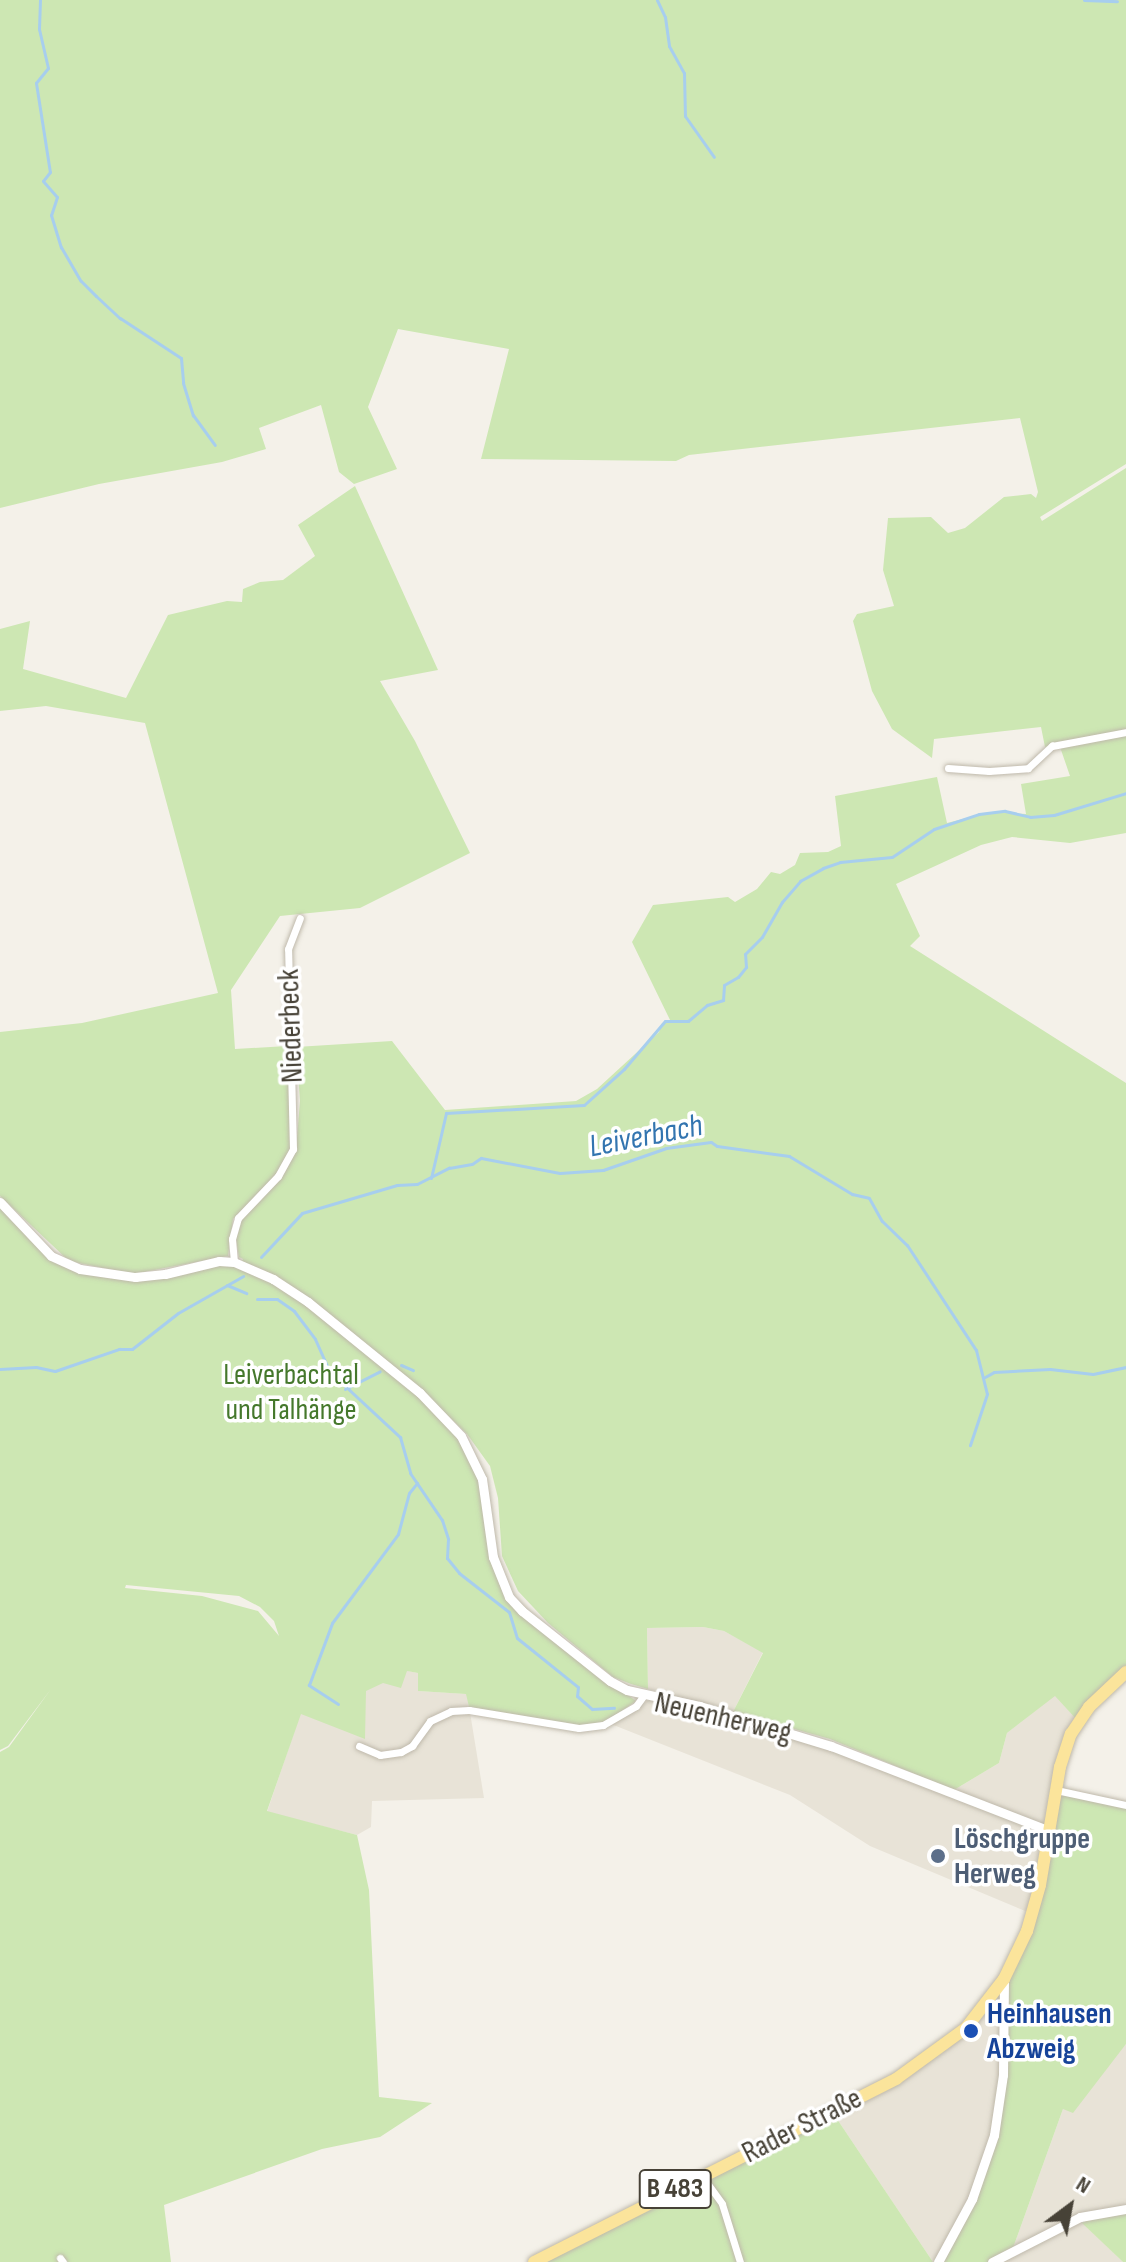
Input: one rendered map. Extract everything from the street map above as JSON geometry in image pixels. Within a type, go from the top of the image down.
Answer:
[{"type":"main road","name":"B 483","points":[[1004,1979],[1027,1931],[1065,1748],[1078,1721],[1098,1697],[1126,1672]]},
{"type":"main road","name":"Rader Straße","points":[[534,2262],[896,2079],[928,2059],[976,2017],[1004,1979]]},
{"type":"street","points":[[948,768],[989,771],[1028,768],[1052,746],[1126,732]]},
{"type":"street","name":"Niederbeck","points":[[234,1262],[232,1239],[238,1218],[288,1162],[295,1137],[288,949],[300,918]]},
{"type":"street","points":[[0,1202],[35,1243],[51,1256],[80,1269],[135,1277],[219,1261],[234,1262],[256,1270],[308,1302],[444,1416],[470,1450],[482,1479],[493,1557],[509,1597],[532,1620],[610,1681],[644,1695]]},
{"type":"street","name":"Neuenherweg","points":[[359,1746],[380,1755],[401,1752],[412,1746],[430,1721],[451,1711],[469,1710],[579,1728],[603,1725],[636,1706],[644,1695],[700,1706],[831,1746],[1050,1831]]},
{"type":"street","points":[[1056,1790],[1126,1805]]},
{"type":"street","points":[[938,2262],[972,2199],[1000,2108],[1006,2012],[1004,1979]]},
{"type":"street","points":[[702,2176],[722,2204],[740,2262]]},
{"type":"street","points":[[992,2262],[1080,2217],[1126,2209]]},
{"type":"shaded area","points":[[703,1627],[724,1631],[763,1652],[733,1712],[648,1689],[647,1628]]},
{"type":"shaded area","points":[[368,1663],[418,1673],[418,1691],[467,1694],[484,1798],[372,1801],[371,1827],[357,1835],[267,1812],[301,1712]]},
{"type":"shaded area","points":[[1055,1695],[1077,1720],[1048,1827],[954,1790],[999,1763],[1007,1733]]},
{"type":"shaded area","points":[[649,1700],[681,1705],[830,1748],[972,1806],[1047,1832],[1030,1913],[870,1846],[790,1795],[611,1724]]},
{"type":"shaded area","points":[[1003,1985],[999,2107],[971,2198],[933,2262],[833,2113],[915,2070]]},
{"type":"shaded area","points":[[1126,2044],[1126,2207],[1081,2216],[1083,2223],[1123,2262],[1000,2262],[1013,2248],[1063,2109]]},
{"type":"green space","points":[[0,0],[1126,0],[1126,464],[1040,517],[1042,521],[1126,468],[1126,730],[1045,747],[1041,727],[934,739],[932,758],[892,729],[872,691],[853,621],[857,614],[894,606],[883,570],[888,518],[931,517],[948,533],[965,528],[1004,497],[1031,494],[1036,498],[1038,492],[1020,418],[689,455],[676,461],[481,459],[509,349],[398,329],[368,407],[397,469],[354,484],[339,472],[321,405],[259,428],[266,449],[222,462],[99,484],[0,508]]},
{"type":"green space","points":[[355,486],[438,670],[380,681],[415,741],[470,853],[360,908],[280,916],[231,990],[235,1049],[287,1046],[291,1148],[276,1175],[233,1219],[228,1256],[133,1274],[69,1261],[0,1196],[0,1032],[82,1023],[218,993],[145,723],[46,706],[0,711],[0,629],[30,621],[23,669],[126,698],[168,615],[227,601],[242,602],[243,589],[260,582],[283,580],[315,556],[298,525]]},
{"type":"green space","name":"Leiverbachtal und Talhänge","points":[[1126,734],[1126,833],[1070,843],[1012,837],[981,845],[896,884],[920,936],[910,946],[1126,1083],[1126,1669],[1077,1720],[1055,1696],[1007,1733],[999,1763],[954,1790],[830,1739],[733,1712],[763,1653],[724,1631],[703,1627],[647,1628],[648,1689],[631,1684],[613,1677],[548,1623],[518,1591],[502,1556],[498,1498],[490,1466],[467,1434],[436,1404],[477,1471],[490,1558],[505,1599],[520,1615],[636,1701],[601,1725],[578,1727],[469,1707],[466,1694],[418,1691],[418,1673],[407,1671],[401,1688],[383,1683],[366,1691],[365,1739],[301,1714],[267,1811],[357,1835],[369,1890],[379,2097],[432,2103],[380,2137],[322,2149],[164,2205],[171,2262],[0,2262],[0,1752],[9,1747],[51,1689],[8,1746],[0,1750],[0,1207],[49,1259],[83,1273],[134,1280],[222,1265],[240,1267],[243,1259],[239,1257],[236,1239],[238,1220],[282,1178],[296,1150],[300,1101],[296,1047],[392,1041],[445,1110],[576,1101],[597,1089],[659,1032],[662,1023],[671,1022],[632,942],[653,905],[728,897],[735,902],[757,889],[771,872],[780,874],[795,865],[800,853],[828,852],[841,846],[835,796],[937,777],[947,823],[991,812],[1026,814],[1021,784],[1070,776],[1060,747]],"holes":[[[126,1585],[239,1596],[260,1607],[274,1621],[279,1636],[258,1611],[202,1596],[125,1588]]]},
{"type":"green space","points":[[1058,1792],[1126,1806],[1126,2044],[1073,2113],[1063,2109],[1013,2248],[988,2262],[939,2262],[974,2200],[1005,2075],[1007,1978],[1021,1950]]},
{"type":"green space","points":[[833,2113],[933,2262],[537,2262]]},
{"type":"green space","points":[[1126,2212],[1126,2262],[1123,2262],[1082,2223],[1090,2218]]},
{"type":"waterway","points":[[40,0],[39,29],[48,68],[36,83],[50,172],[43,181],[57,197],[51,215],[61,247],[81,281],[96,296],[120,318],[181,358],[183,383],[193,415],[215,445]]},
{"type":"waterway","points":[[657,0],[665,17],[669,46],[684,73],[685,116],[714,157]]},
{"type":"waterway","points":[[1084,0],[1117,1]]},
{"type":"waterway","points":[[431,1178],[446,1113],[584,1105],[624,1069],[665,1021],[688,1021],[707,1005],[723,1000],[724,985],[738,977],[746,967],[745,954],[762,937],[782,902],[800,881],[823,868],[840,862],[892,857],[934,829],[979,814],[1005,811],[1030,817],[1054,815],[1126,793]]},
{"type":"waterway","name":"Leiverbach","points":[[261,1257],[302,1213],[397,1185],[417,1184],[449,1168],[472,1164],[481,1158],[560,1173],[603,1170],[666,1148],[711,1142],[717,1146],[789,1156],[852,1194],[869,1198],[882,1221],[907,1245],[976,1350],[987,1394],[970,1445]]},
{"type":"waterway","name":"Leiverbach","points":[[0,1369],[36,1367],[55,1371],[119,1349],[132,1349],[178,1313],[243,1276]]},
{"type":"waterway","points":[[227,1285],[246,1293]]},
{"type":"waterway","points":[[257,1299],[277,1299],[294,1311],[315,1339],[330,1372],[400,1437],[410,1473],[442,1520],[448,1539],[447,1558],[459,1573],[509,1612],[517,1638],[578,1687],[577,1696],[592,1709],[614,1708]]},
{"type":"waterway","points":[[401,1365],[413,1370]]},
{"type":"waterway","points":[[985,1377],[994,1372],[1050,1369],[1093,1374],[1126,1367]]},
{"type":"waterway","points":[[345,1389],[380,1371]]},
{"type":"waterway","points":[[338,1704],[309,1685],[332,1623],[398,1534],[409,1493],[417,1483]]},
{"type":"place","name":"Löschgruppe Herweg","points":[[938,1856]]},
{"type":"place","name":"Heinhausen Abzweig","points":[[971,2031]]}]
